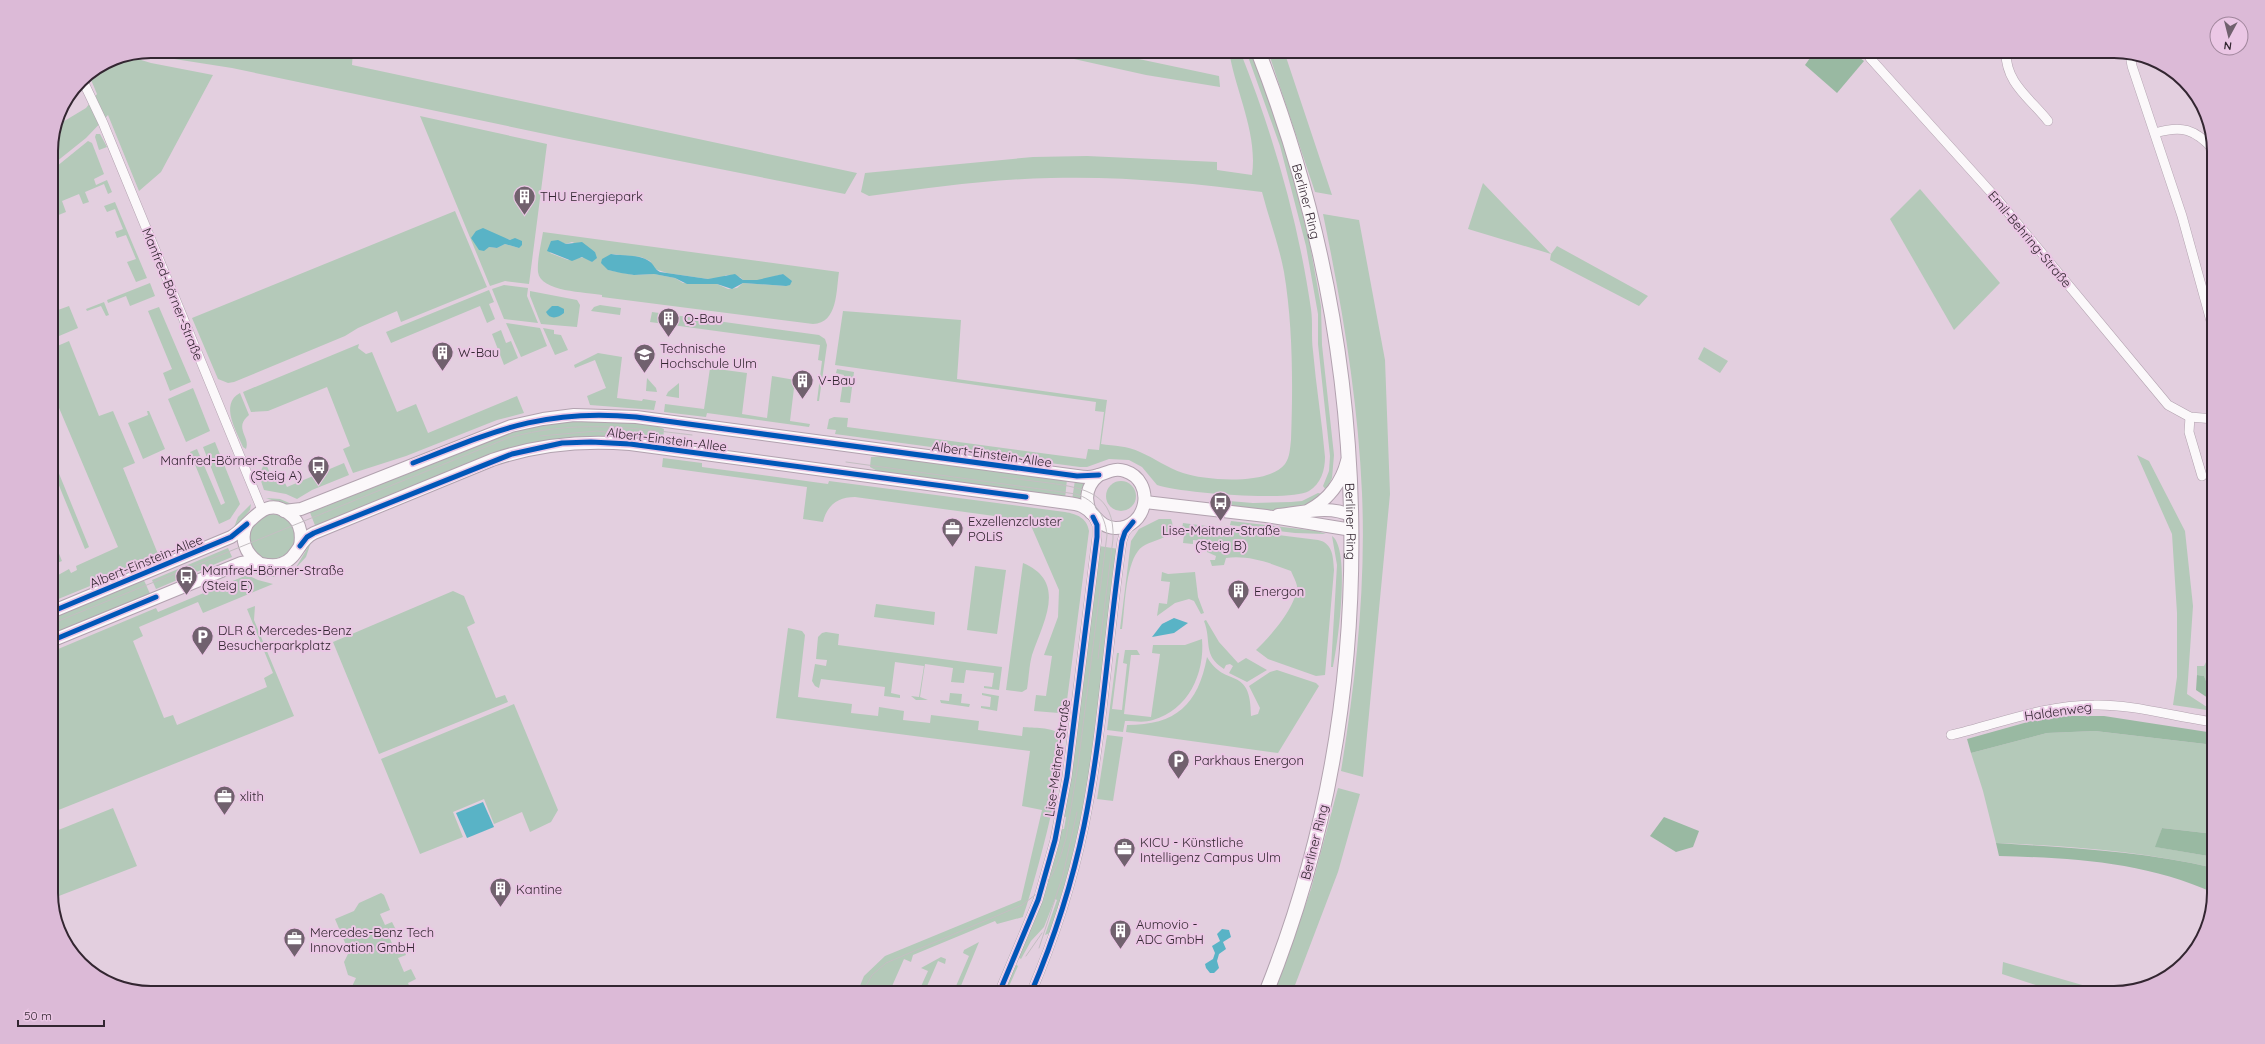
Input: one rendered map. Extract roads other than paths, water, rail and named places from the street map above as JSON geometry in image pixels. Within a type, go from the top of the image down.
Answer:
[{"type":"main road","name":"Berliner Ring","points":[[1260,58],[1291,144],[1322,263],[1339,364],[1349,456],[1352,523],[1349,638],[1341,710],[1325,797],[1302,892],[1268,986]]},
{"type":"street","name":"Emil-Behring-Straße","points":[[1870,58],[1997,198],[2168,405],[2190,418],[2207,419]]},
{"type":"street","points":[[2006,58],[2010,76],[2017,87],[2048,121]]},
{"type":"street","points":[[2131,60],[2182,216],[2207,307]]},
{"type":"street","name":"Manfred-Börner-Straße","points":[[85,85],[103,123],[262,510]]},
{"type":"street","points":[[2156,133],[2169,129],[2180,128],[2189,130],[2207,143]]},
{"type":"street","name":"Albert-Einstein-Allee","points":[[58,609],[231,538],[252,516],[262,510],[275,508],[284,511],[304,508],[501,429],[543,419],[583,415],[636,417],[1072,476],[1099,475],[1116,470],[1130,473],[1143,487],[1145,502]]},
{"type":"street","points":[[2190,418],[2189,432],[2202,476]]},
{"type":"street","name":"Albert-Einstein-Allee","points":[[58,638],[241,563],[258,562],[268,566],[281,564],[293,557],[300,546],[311,534],[492,460],[532,448],[581,442],[630,444],[1068,503],[1083,506],[1101,524],[1115,528],[1133,522]]},
{"type":"street","points":[[1307,512],[1322,502],[1336,486],[1344,471],[1349,456]]},
{"type":"street","points":[[1092,515],[1087,495],[1092,482],[1099,475]]},
{"type":"street","points":[[1034,986],[1063,908],[1082,834],[1092,774],[1122,541],[1125,532],[1140,515],[1145,502],[1266,516],[1352,523]]},
{"type":"street","points":[[1266,516],[1333,510],[1352,523]]},
{"type":"street","points":[[284,511],[292,516],[299,527],[300,546]]},
{"type":"street","name":"Lise-Meitner-Straße","points":[[1002,986],[1042,889],[1062,806],[1097,537],[1097,525],[1092,515]]},
{"type":"street","points":[[246,524],[244,544],[251,556],[258,562]]},
{"type":"street","name":"Haldenweg","points":[[1951,734],[2036,712],[2094,705],[2118,706],[2207,721]]},
{"type":"water","points":[[483,228],[510,240],[515,238],[522,241],[522,245],[519,248],[505,244],[497,248],[489,247],[484,251],[479,250],[471,238],[476,231]]},
{"type":"water","points":[[558,240],[566,244],[582,242],[595,252],[597,258],[592,262],[582,257],[572,261],[547,251],[551,241]]},
{"type":"water","points":[[611,254],[640,257],[651,262],[660,272],[708,279],[735,274],[743,280],[757,280],[783,274],[792,281],[790,285],[786,286],[743,283],[732,289],[717,284],[687,284],[675,278],[654,274],[634,275],[608,270],[601,263],[602,259]]},
{"type":"water","points":[[552,306],[558,306],[564,309],[564,313],[557,317],[548,315],[546,312]]},
{"type":"water","points":[[1174,618],[1188,623],[1174,633],[1152,637],[1162,624]]},
{"type":"water","points":[[483,802],[494,827],[467,838],[456,813]]},
{"type":"water","points":[[1222,929],[1229,930],[1231,937],[1223,942],[1226,949],[1219,954],[1217,961],[1219,968],[1214,973],[1210,973],[1205,964],[1213,959],[1215,953],[1212,946],[1220,941],[1217,934]]},
{"type":"tram line","points":[[58,621],[508,438],[532,432],[577,427],[622,428],[692,435]]},
{"type":"tram line","points":[[540,436],[597,431],[691,442]]},
{"type":"tram line","points":[[846,462],[1076,494],[1089,500],[1098,509],[1104,521],[1107,535],[1078,765],[1066,838],[1060,858],[1052,875],[1039,892],[1022,905],[886,963],[872,975],[866,986]]},
{"type":"tram line","points":[[1000,477],[1062,485],[1086,491],[1096,496],[1109,512],[1112,524],[1113,539],[1098,659]]},
{"type":"tram line","points":[[1039,948],[1063,875],[1077,812]]},
{"type":"tram line","points":[[1026,956],[1042,933]]},
{"type":"place","name":"THU Energiepark","points":[[524,216]]},
{"type":"place","name":"Q-Bau","points":[[668,338]]},
{"type":"place","name":"W-Bau","points":[[442,372]]},
{"type":"place","name":"Technische Hochschule Ulm","points":[[644,374]]},
{"type":"place","name":"V-Bau","points":[[803,400]]},
{"type":"place","name":"Manfred-Börner-Straße (Steig A)","points":[[318,486]]},
{"type":"place","name":"Lise-Meitner-Straße (Steig B)","points":[[1221,522]]},
{"type":"place","name":"Exzellenzcluster POLiS","points":[[952,548]]},
{"type":"place","name":"Manfred-Börner-Straße (Steig E)","points":[[187,596]]},
{"type":"place","name":"Energon","points":[[1239,610]]},
{"type":"place","name":"DLR & Mercedes-Benz Besucherparkplatz","points":[[203,656]]},
{"type":"place","name":"Parkhaus Energon","points":[[1179,780]]},
{"type":"place","name":"xlith","points":[[224,816]]},
{"type":"place","name":"KICU - Künstliche Intelligenz Campus Ulm","points":[[1125,868]]},
{"type":"place","name":"Kantine","points":[[500,908]]},
{"type":"place","name":"Aumovio - ADC GmbH","points":[[1120,950]]},
{"type":"place","name":"Mercedes-Benz Tech Innovation GmbH","points":[[295,958]]}]
